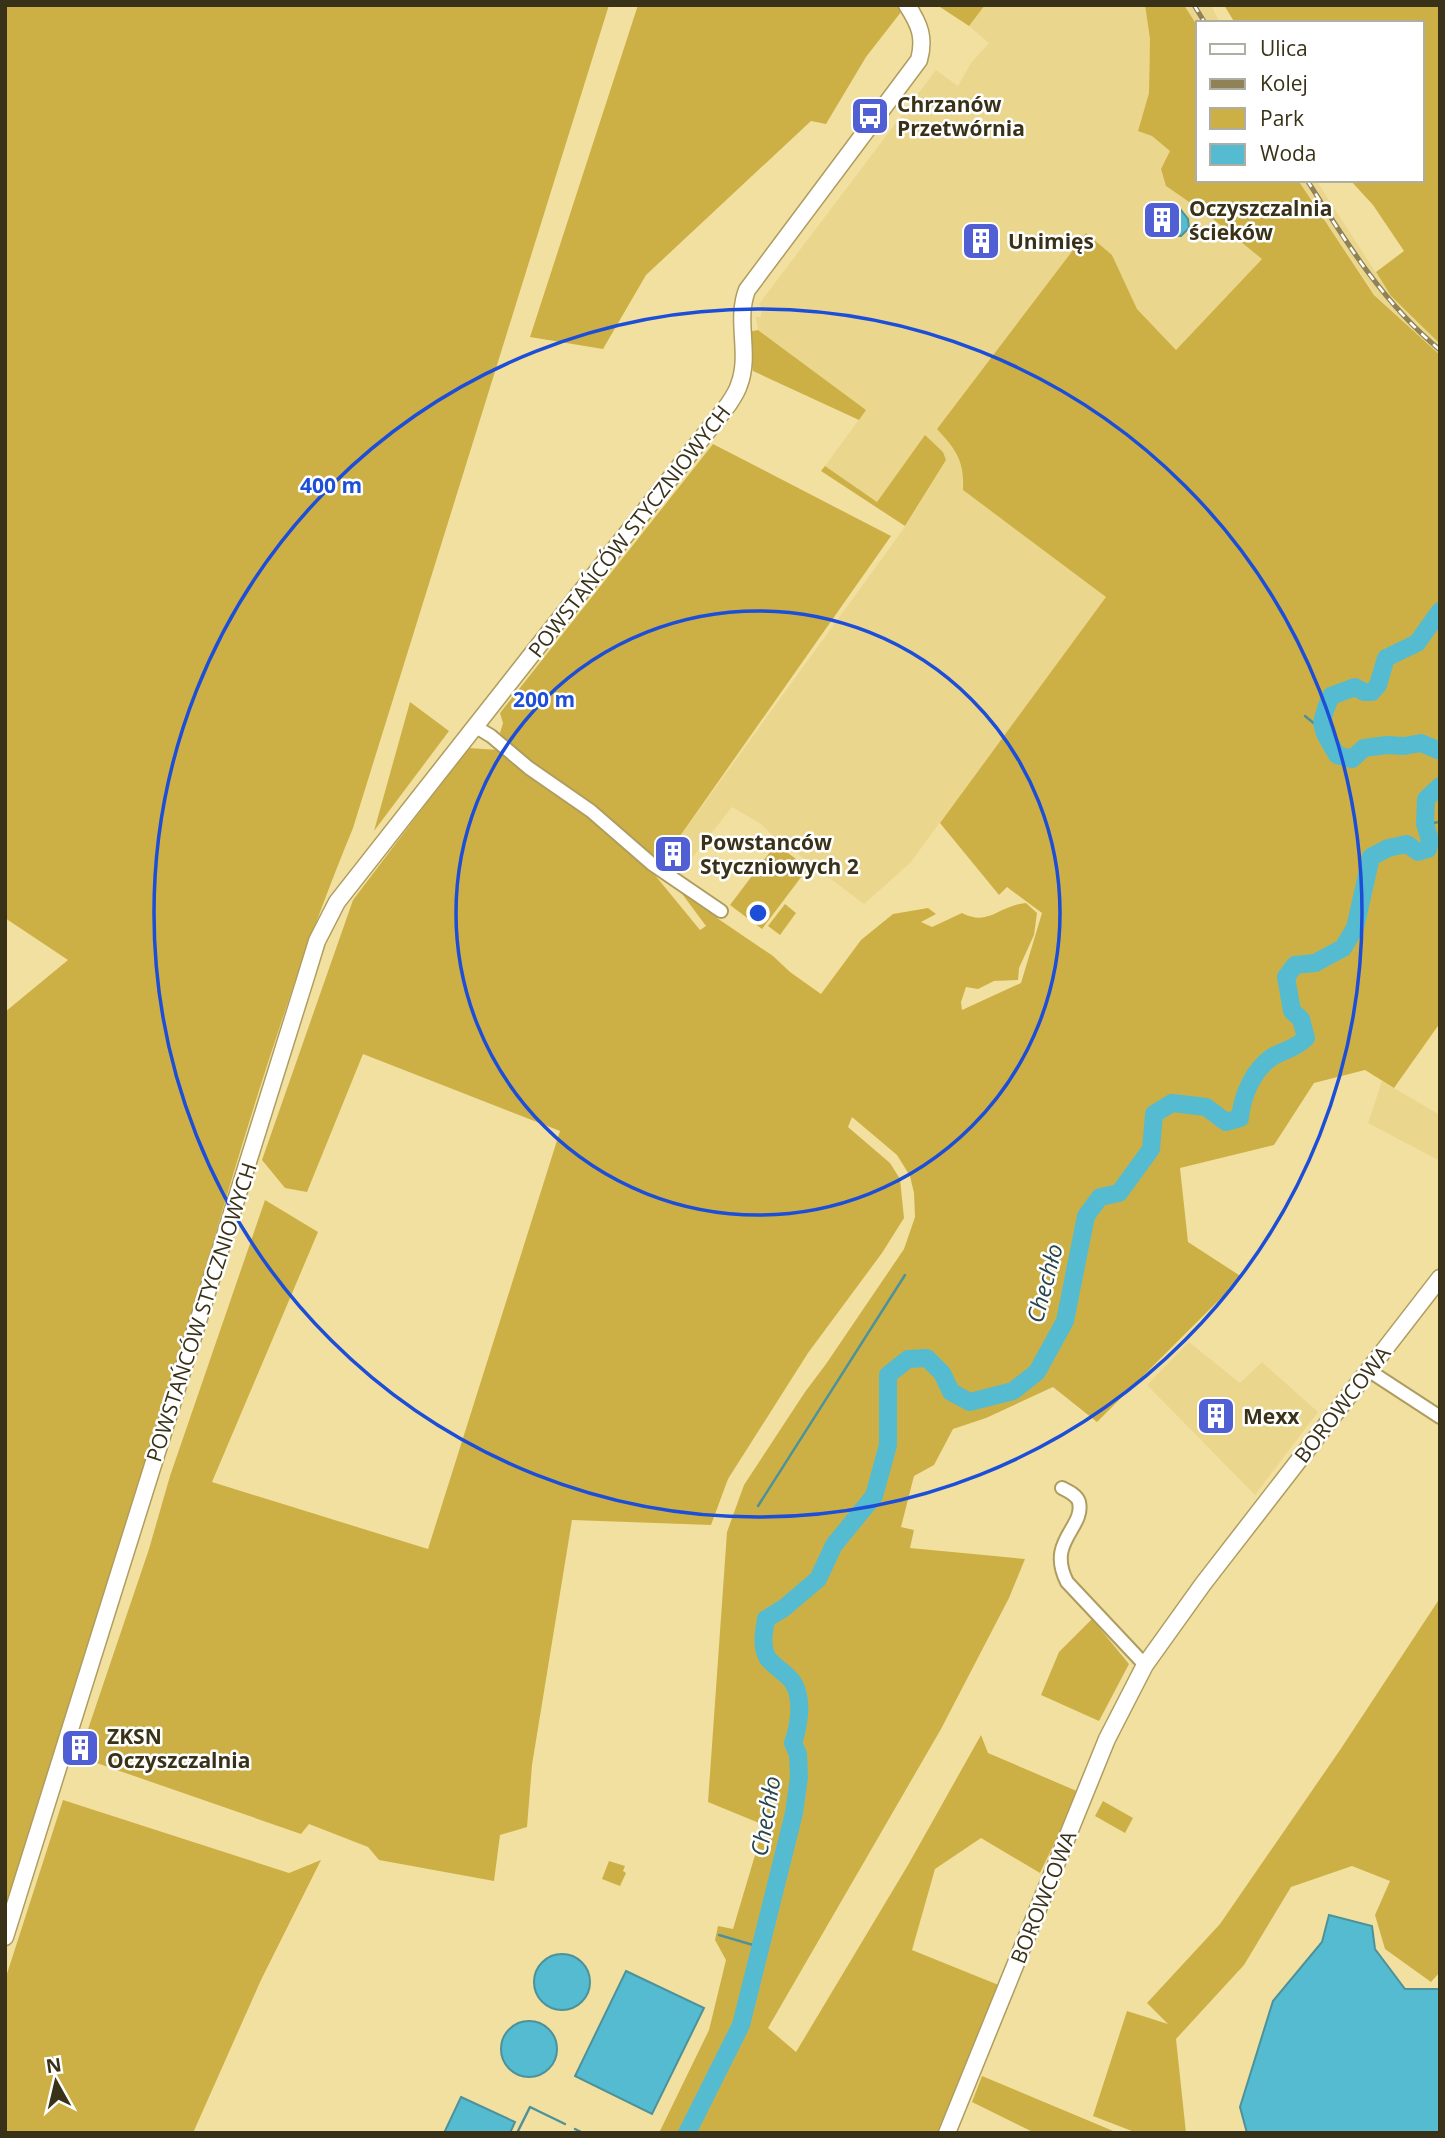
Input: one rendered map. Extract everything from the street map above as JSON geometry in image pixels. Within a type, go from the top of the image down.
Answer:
[{"type":"street","name":"POWSTAŃCÓW STYCZNIOWYCH","points":[[5,1937],[317,941],[337,902],[728,405],[739,385],[742,371],[741,304],[747,290],[919,60],[922,32],[907,5]]},
{"type":"street","points":[[476,727],[591,811],[652,864],[721,911]]},
{"type":"street","name":"BOROWCOWA","points":[[947,2133],[1097,1763],[1144,1665],[1203,1584],[1440,1278]]},
{"type":"street","points":[[1367,1370],[1440,1417]]},
{"type":"street","points":[[1062,1488],[1076,1497],[1079,1503],[1077,1517],[1061,1551],[1061,1570],[1067,1582],[1144,1665]]},
{"type":"shaded area","points":[[985,5],[1145,5],[1150,39],[1149,94],[1138,130],[1152,136],[1171,151],[1166,186],[1263,258],[1176,350],[1137,309],[1112,255],[937,429],[952,445],[961,462],[963,490],[1107,597],[910,863],[864,904],[761,824],[732,807],[692,858],[673,846],[907,524],[946,460],[925,435],[877,502],[825,466],[866,410],[758,330],[756,317],[761,317],[762,308],[759,304],[936,70],[958,86],[971,63],[989,43],[969,26]]},
{"type":"shaded area","points":[[1184,5],[1211,5],[1219,21],[1196,21],[1196,24]]},
{"type":"shaded area","points":[[1299,182],[1317,182],[1391,296],[1440,344],[1440,355],[1375,295]]},
{"type":"shaded area","points":[[1382,1081],[1440,1115],[1440,1161],[1368,1123]]},
{"type":"shaded area","points":[[1189,1342],[1240,1383],[1262,1362],[1318,1412],[1255,1495],[1147,1385]]},
{"type":"green space","points":[[5,5],[609,5],[353,828],[323,903],[270,1055],[142,1482],[52,1768],[42,1788],[5,1921],[5,1012],[68,960],[5,918]]},
{"type":"green space","points":[[638,5],[897,5],[901,12],[866,57],[826,124],[811,121],[646,275],[603,349],[530,337]]},
{"type":"green space","points":[[937,5],[985,5],[969,26]]},
{"type":"green space","points":[[1145,5],[1184,5],[1196,24],[1196,182],[1299,182],[1374,295],[1440,355],[1440,1023],[1394,1088],[1365,1070],[1314,1083],[1274,1145],[1180,1168],[1188,1242],[1242,1277],[1097,1422],[1053,1387],[986,1418],[953,1429],[934,1465],[914,1476],[901,1527],[914,1530],[910,1548],[1025,1559],[1009,1598],[941,1729],[768,2028],[796,2052],[908,1865],[981,1735],[988,1753],[1079,1792],[1040,1873],[981,1838],[935,1869],[912,1950],[1001,1986],[943,2133],[696,2133],[746,2020],[759,1969],[749,1966],[736,2024],[682,2133],[659,2133],[709,2030],[726,1960],[715,1940],[718,1926],[733,1929],[764,1825],[708,1802],[727,1532],[744,1485],[904,1249],[915,1217],[910,1176],[897,1155],[852,1117],[848,1127],[890,1163],[900,1179],[904,1218],[882,1253],[808,1353],[728,1479],[711,1525],[572,1520],[532,1765],[527,1827],[500,1835],[494,1881],[379,1860],[368,1847],[309,1824],[301,1834],[91,1761],[83,1744],[149,1549],[170,1476],[265,1200],[318,1232],[212,1482],[428,1549],[560,1131],[363,1054],[307,1192],[285,1188],[262,1160],[353,900],[468,748],[500,750],[506,743],[500,733],[503,723],[500,713],[713,444],[891,536],[673,846],[645,863],[700,930],[706,926],[674,883],[719,914],[717,918],[773,956],[821,994],[861,940],[893,914],[928,908],[936,914],[921,922],[932,927],[962,913],[971,917],[987,917],[1008,907],[1026,903],[1037,913],[1034,935],[1019,968],[1018,980],[994,981],[978,989],[966,987],[961,1002],[962,1010],[1021,983],[1042,913],[1007,887],[999,895],[940,823],[1106,597],[963,490],[958,456],[937,429],[1086,233],[1112,255],[1137,309],[1176,350],[1262,259],[1208,215],[1166,186],[1161,169],[1170,151],[1152,136],[1138,131],[1149,93],[1150,39]]},
{"type":"green space","points":[[1224,5],[1440,5],[1440,344],[1391,296],[1376,272],[1404,251],[1373,205],[1352,182],[1424,182],[1424,21],[1234,21]]},
{"type":"green space","points":[[758,330],[866,410],[859,420],[753,371],[748,332]]},
{"type":"green space","points":[[925,435],[943,452],[946,460],[905,526],[821,471],[825,466],[877,502]]},
{"type":"green space","points":[[410,702],[449,731],[374,831]]},
{"type":"green space","points":[[776,844],[808,868],[762,929],[730,905]]},
{"type":"green space","points":[[785,904],[796,913],[780,935],[768,926]]},
{"type":"green space","points":[[1440,1598],[1440,1972],[1431,1982],[1385,1949],[1375,1915],[1390,1881],[1352,1866],[1291,1887],[1244,1965],[1176,2039],[1186,2133],[1137,2133],[1093,2116],[1127,2011],[1168,2024],[1147,2003],[1220,1924],[1340,1750]]},
{"type":"green space","points":[[1092,1619],[1129,1664],[1099,1721],[1041,1695],[1059,1652]]},
{"type":"green space","points":[[63,1800],[289,1873],[321,1860],[261,1980],[193,2133],[5,2133],[5,1980]]},
{"type":"green space","points":[[1103,1801],[1133,1818],[1125,1833],[1095,1816]]},
{"type":"green space","points":[[609,1861],[625,1866],[623,1871],[626,1873],[620,1886],[602,1879]]},
{"type":"green space","points":[[982,2076],[1118,2133],[1035,2133],[972,2102]]},
{"type":"water","points":[[1181,210],[1188,219],[1189,228],[1181,236],[1171,236],[1163,228]]},
{"type":"water","points":[[1329,1915],[1372,1926],[1375,1949],[1405,1989],[1440,1989],[1440,2133],[1247,2133],[1240,2107],[1273,2001],[1322,1942]]},
{"type":"water","points":[[557,1954],[567,1954],[582,1962],[588,1971],[588,1993],[582,2002],[567,2010],[557,2010],[539,1998],[534,1987],[534,1977],[546,1959]]},
{"type":"water","points":[[626,1971],[704,2008],[652,2114],[575,2076]]},
{"type":"water","points":[[524,2021],[534,2021],[549,2029],[555,2038],[555,2060],[549,2069],[534,2077],[524,2077],[506,2065],[501,2054],[501,2044],[513,2026]]},
{"type":"water","points":[[461,2097],[515,2122],[510,2133],[444,2133]]},
{"type":"waterway","name":"Chechło","points":[[1440,611],[1417,643],[1386,658],[1378,685],[1372,692],[1364,692],[1355,687],[1331,696],[1323,721],[1324,732],[1337,755],[1352,759],[1364,748],[1387,745],[1421,743],[1440,751]]},
{"type":"waterway","points":[[1305,716],[1321,729]]},
{"type":"waterway","name":"Chechło","points":[[687,2133],[741,2025],[794,1813],[799,1777],[798,1754],[793,1743],[798,1721],[797,1691],[791,1680],[767,1657],[764,1643],[766,1619],[784,1608],[818,1579],[834,1545],[874,1496],[888,1445],[888,1375],[908,1359],[927,1358],[942,1373],[951,1392],[970,1402],[1013,1391],[1037,1372],[1065,1321],[1086,1216],[1100,1197],[1119,1193],[1151,1149],[1154,1114],[1172,1103],[1206,1107],[1226,1122],[1240,1118],[1246,1092],[1259,1069],[1272,1057],[1293,1048],[1306,1038],[1301,1019],[1292,1011],[1286,977],[1295,965],[1315,963],[1343,948],[1355,928],[1371,857],[1388,848],[1407,844],[1418,852],[1428,849],[1430,840],[1425,824],[1426,799],[1440,786]]},
{"type":"waterway","points":[[1425,824],[1440,822]]},
{"type":"waterway","points":[[758,1506],[905,1275]]},
{"type":"waterway","points":[[719,1935],[760,1947]]},
{"type":"waterway","points":[[517,2133],[530,2107],[565,2124]]},
{"type":"waterway","points":[[575,2129],[583,2133]]},
{"type":"railway","points":[[1194,5],[1204,21]]},
{"type":"railway","points":[[1308,182],[1351,249],[1383,292],[1440,350]]},
{"type":"place","name":"Chrzanów Przetwórnia","points":[[870,116]]},
{"type":"place","name":"Oczyszczalnia ścieków","points":[[1162,220]]},
{"type":"place","name":"Unimięs","points":[[981,241]]},
{"type":"place","name":"Powstanców Styczniowych 2","points":[[673,854]]},
{"type":"place","name":"Mexx","points":[[1216,1416]]},
{"type":"place","name":"ZKSN Oczyszczalnia","points":[[80,1748]]}]
